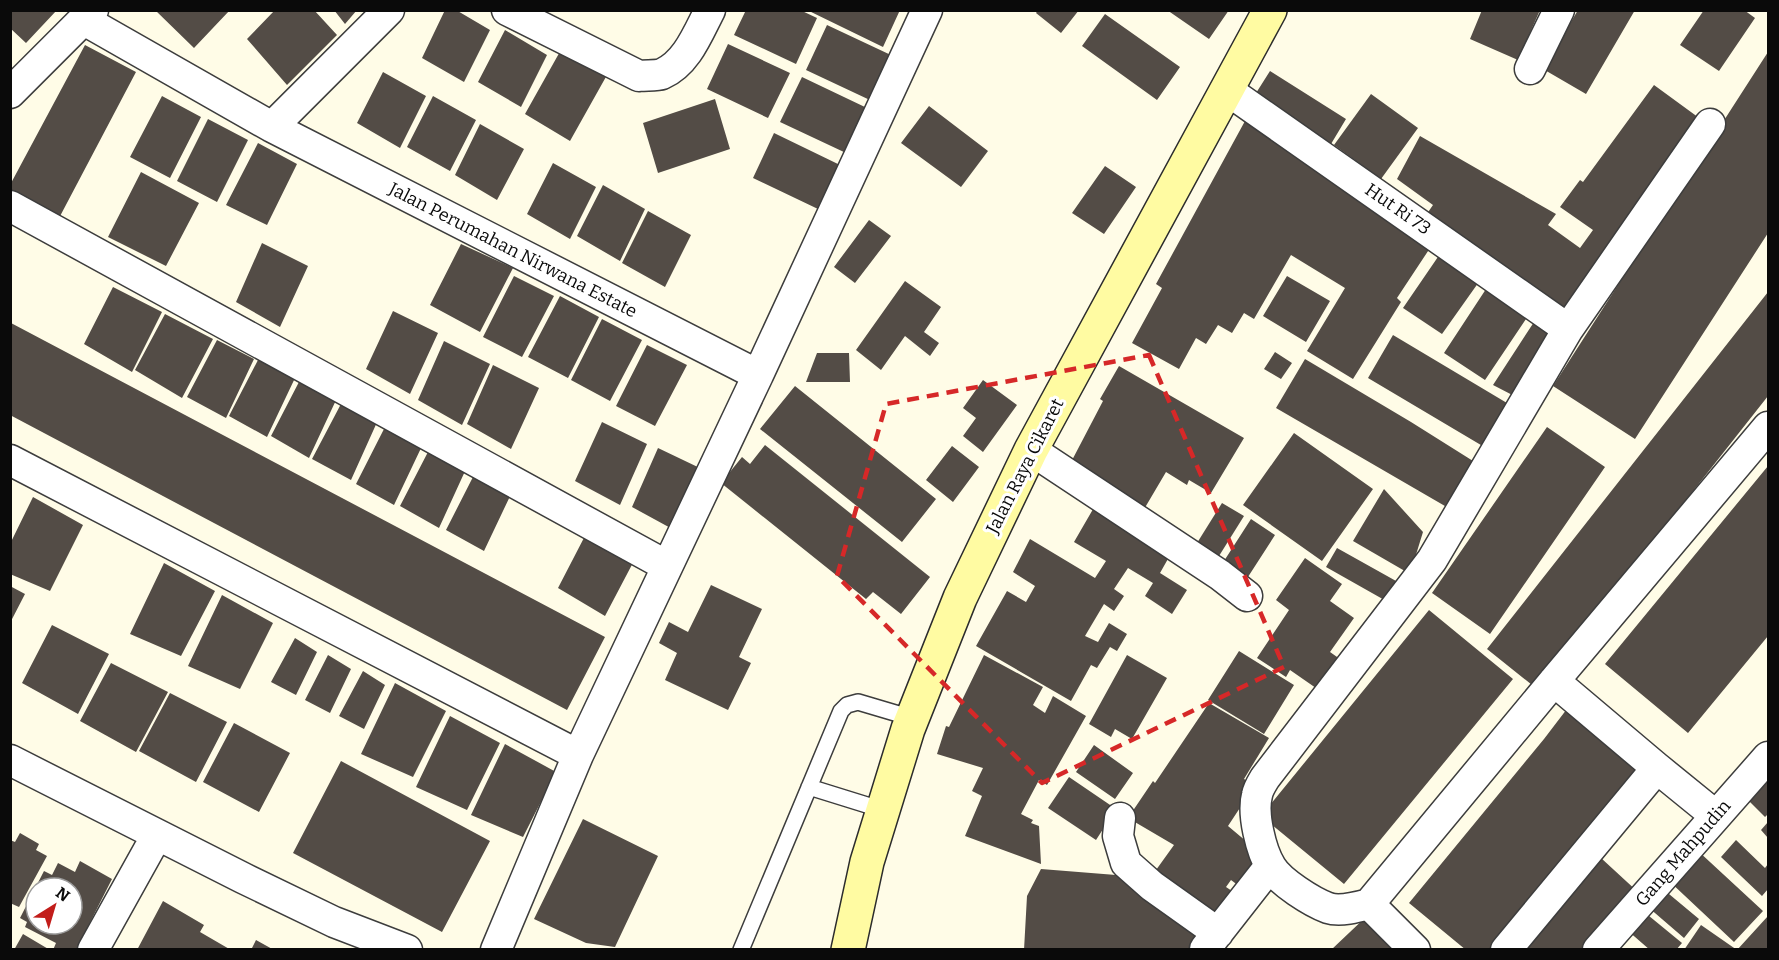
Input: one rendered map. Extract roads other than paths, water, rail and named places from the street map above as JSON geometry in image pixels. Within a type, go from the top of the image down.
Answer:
[{"type":"main road","name":"Jalan Raya Cikaret","points":[[848,950],[867,862],[912,718],[960,598],[1031,450],[1270,10]]},
{"type":"street","points":[[272,127],[389,10]]},
{"type":"street","points":[[507,10],[639,76],[661,74],[680,61],[693,43],[710,10]]},
{"type":"street","points":[[496,950],[578,755],[927,10]]},
{"type":"street","points":[[1530,69],[1559,10]]},
{"type":"street","name":"Jalan Perumahan Nirwana Estate","points":[[10,93],[88,15],[272,127],[758,375]]},
{"type":"street","name":"Hut Ri 73","points":[[1227,90],[1568,329]]},
{"type":"street","points":[[1710,124],[1568,329],[1432,560],[1264,778],[1257,796],[1256,825],[1270,866],[1278,877],[1329,909],[1370,904],[1554,681],[1764,441]]},
{"type":"street","points":[[10,206],[667,566]]},
{"type":"street","points":[[1031,450],[1220,575],[1247,596]]},
{"type":"street","points":[[10,460],[578,755]]},
{"type":"street","points":[[1554,681],[1716,816]]},
{"type":"street","name":"Gang Mahpudin","points":[[1598,950],[1768,757]]},
{"type":"street","points":[[10,760],[334,922],[407,950]]},
{"type":"street","points":[[1506,950],[1657,768]]},
{"type":"street","points":[[1120,818],[1118,836],[1126,863],[1211,941],[1270,866]]},
{"type":"street","points":[[93,950],[157,835]]},
{"type":"street","points":[[1370,904],[1415,950]]},
{"type":"lane","points":[[741,950],[841,711],[847,705],[858,702],[912,718]]},
{"type":"lane","points":[[809,787],[883,810]]}]
